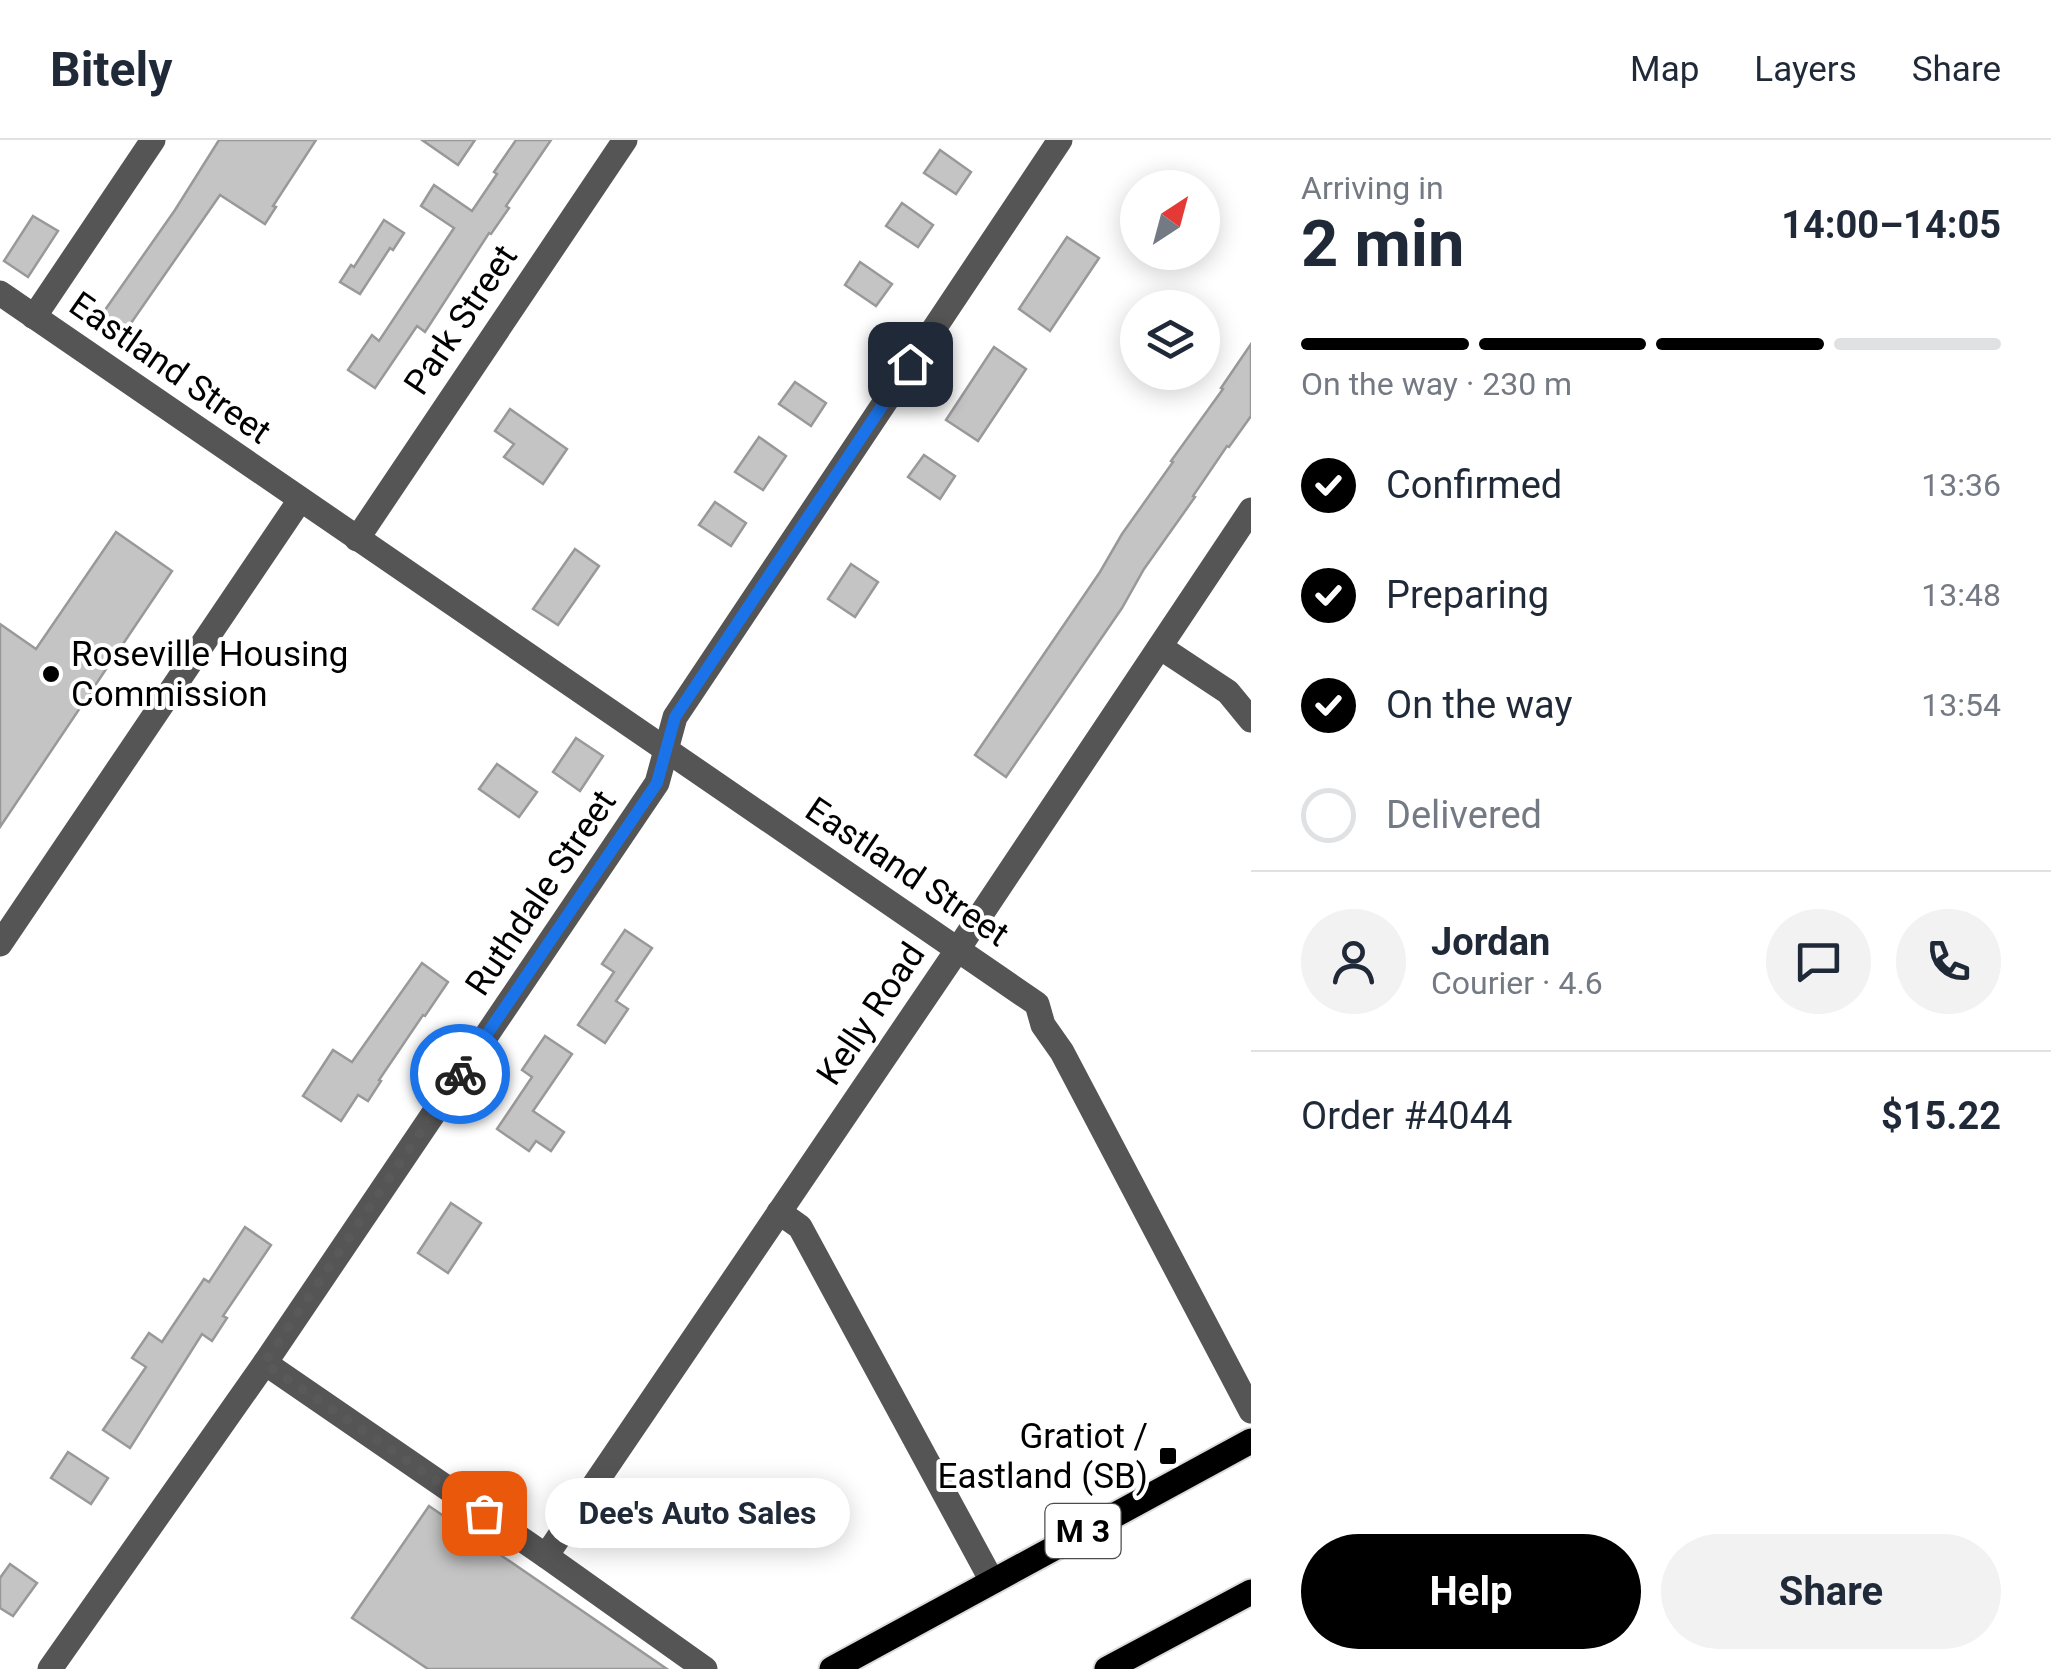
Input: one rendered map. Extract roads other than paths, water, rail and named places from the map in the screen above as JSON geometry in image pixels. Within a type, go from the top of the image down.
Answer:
[{"type":"main road","name":"M 3","points":[[832,1669],[1251,1441]]},
{"type":"main road","points":[[1107,1669],[1251,1592]]},
{"type":"street","points":[[34,317],[153,140]]},
{"type":"street","name":"Park Street","points":[[356,539],[624,140]]},
{"type":"street","name":"Ruthdale Street","points":[[50,1669],[264,1363],[657,783],[675,717],[1060,140]]},
{"type":"street","name":"Eastland Street","points":[[0,293],[1037,1004],[1043,1025],[1062,1052],[1251,1412]]},
{"type":"street","points":[[0,944],[300,500]]},
{"type":"street","name":"Kelly Road","points":[[546,1556],[1251,510]]},
{"type":"street","points":[[1160,647],[1228,692],[1251,720]]},
{"type":"street","points":[[779,1212],[800,1228],[992,1581]]},
{"type":"street","points":[[264,1363],[704,1669]]},
{"type":"place","name":"Roseville Housing Commission","points":[[51,674]]},
{"type":"place","name":"Gratiot / Eastland (SB)","points":[[1168,1456]]},
{"type":"place","name":"Dee's Auto Sales","points":[[484,1513]]}]
